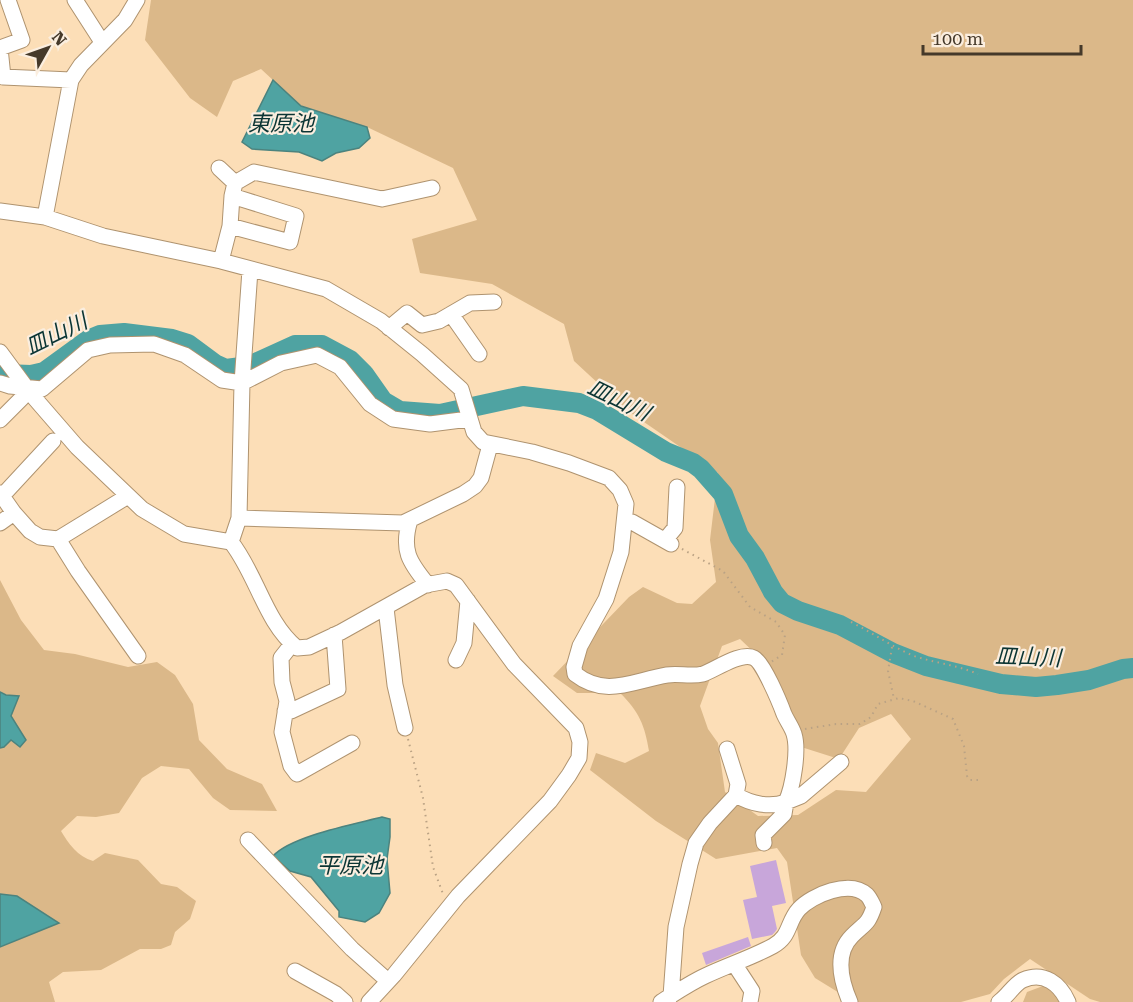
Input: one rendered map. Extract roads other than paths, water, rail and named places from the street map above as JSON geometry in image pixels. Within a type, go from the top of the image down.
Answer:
[{"type":"street","points":[[8,0],[22,40],[0,48],[3,77],[71,80]]},
{"type":"street","points":[[75,0],[102,42]]},
{"type":"street","points":[[45,217],[71,80],[81,65],[125,20],[137,0]]},
{"type":"street","points":[[219,168],[233,190],[296,216],[290,242],[230,226]]},
{"type":"street","points":[[220,261],[230,226],[233,190],[254,172],[382,199],[432,188]]},
{"type":"street","points":[[0,211],[45,217],[103,236],[220,261],[326,289],[389,328],[461,389],[474,432],[483,442],[542,455],[609,478],[620,490],[626,504],[621,552],[606,599],[580,646],[574,667],[575,674],[592,686],[613,687],[669,674],[696,675],[745,657],[753,657],[760,665],[794,734],[795,751],[791,791],[784,814],[763,835],[764,843]]},
{"type":"street","points":[[231,542],[239,518],[242,383],[250,270]]},
{"type":"street","points":[[389,328],[406,313],[422,325],[439,321],[470,303],[494,302]]},
{"type":"street","points":[[451,314],[479,354]]},
{"type":"street","points":[[0,383],[10,387],[42,389],[88,350],[110,345],[154,344],[185,355],[222,380],[242,383],[280,363],[316,355],[340,367],[370,404],[393,419],[430,424],[467,411]]},
{"type":"street","points":[[0,352],[77,447],[142,510],[184,534],[231,542],[244,558],[283,637],[297,648],[309,647],[334,635],[428,585],[447,581],[456,585],[514,664],[576,728],[580,742],[579,758],[550,801],[449,906],[369,1002]]},
{"type":"street","points":[[0,420],[21,398],[27,388]]},
{"type":"street","points":[[52,441],[1,494],[30,531],[40,537],[58,538],[128,496]]},
{"type":"street","points":[[239,518],[403,523],[475,486],[481,478],[490,445]]},
{"type":"street","points":[[625,522],[632,522],[668,542],[675,528],[677,487]]},
{"type":"street","points":[[0,523],[14,513]]},
{"type":"street","points":[[410,520],[405,545],[409,558],[428,585]]},
{"type":"street","points":[[58,538],[78,572],[138,656]]},
{"type":"street","points":[[456,660],[464,643],[468,601]]},
{"type":"street","points":[[386,608],[395,685],[405,728]]},
{"type":"street","points":[[285,711],[291,711],[338,689],[334,635]]},
{"type":"street","points":[[292,644],[281,658],[282,682],[287,701],[282,732],[291,766],[297,774],[352,743]]},
{"type":"street","points":[[666,999],[676,927],[696,843],[710,823],[736,795],[738,784],[727,749]]},
{"type":"street","points":[[736,795],[762,804],[777,805],[801,796],[841,762]]},
{"type":"street","points":[[248,840],[352,949],[388,981]]},
{"type":"street","points":[[666,999],[704,976],[735,965],[776,945],[786,936],[800,908],[814,898],[831,890],[851,889],[866,894],[874,907],[869,922],[843,947],[840,962],[843,985],[850,1002]]},
{"type":"street","points":[[735,965],[752,991],[750,1002]]},
{"type":"street","points":[[295,971],[336,994],[345,1002]]},
{"type":"street","points":[[999,1002],[1022,980],[1037,977],[1047,978],[1056,984],[1065,994],[1068,1002]]},
{"type":"water","name":"東原池","points":[[273,80],[301,106],[367,127],[370,138],[359,148],[336,153],[322,161],[299,152],[252,149],[242,142]]},
{"type":"water","points":[[0,692],[19,696],[11,716],[26,740],[20,747],[11,740],[0,748]]},
{"type":"water","name":"平原池","points":[[382,817],[390,819],[387,859],[390,893],[379,913],[365,922],[339,917],[339,911],[311,877],[290,871],[273,856],[294,842],[340,827]]},
{"type":"water","points":[[0,894],[17,896],[59,923],[0,947]]},
{"type":"waterway","name":"皿山川","points":[[0,371],[4,374],[31,375],[44,372],[88,340],[100,335],[124,333],[172,339],[188,344],[215,364],[226,369],[249,366],[295,345],[322,345],[350,360],[364,374],[383,401],[400,411],[440,414],[523,396],[579,403],[597,410],[666,452],[693,463],[701,469],[723,494],[739,536],[755,558],[773,592],[782,603],[798,611],[840,625],[893,653],[926,666],[1001,684],[1036,687],[1057,685],[1089,680],[1133,668]]}]
